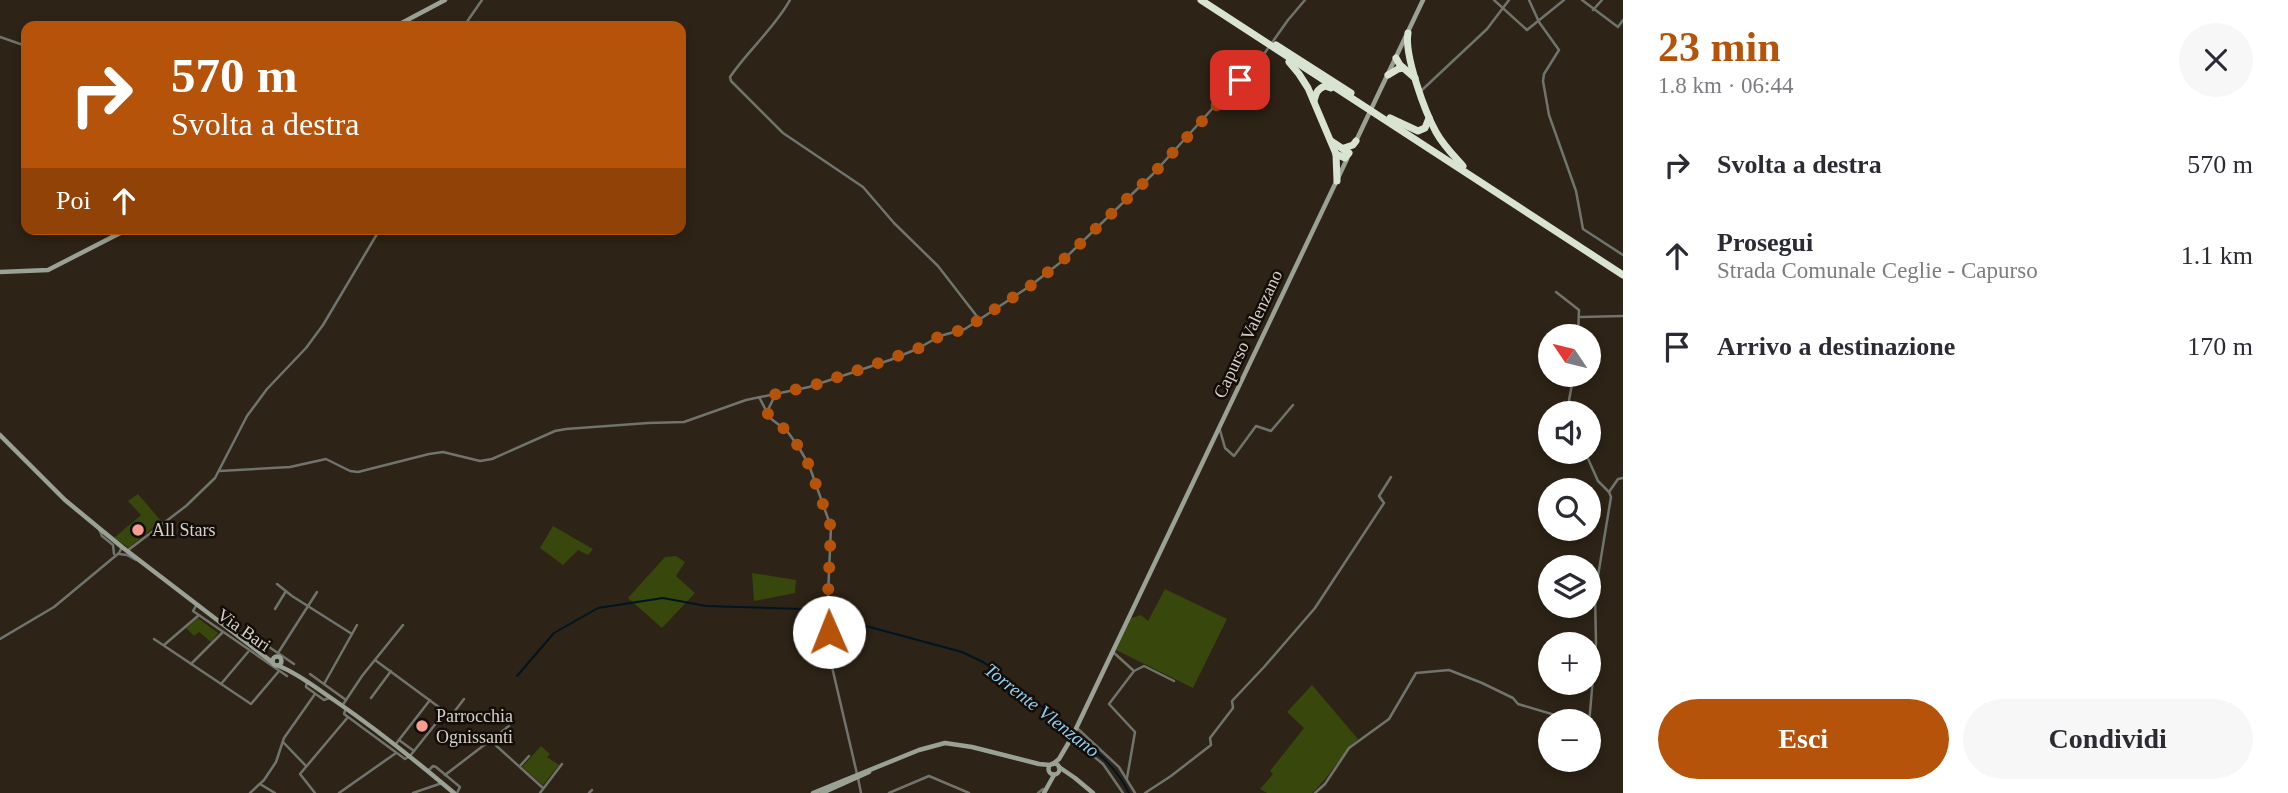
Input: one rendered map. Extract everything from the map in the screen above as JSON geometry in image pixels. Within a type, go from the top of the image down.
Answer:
[{"type":"highway","points":[[1201,0],[1265,40]]},
{"type":"highway","points":[[1208,0],[1274,46],[1623,273]]},
{"type":"highway","points":[[1408,33],[1407,48],[1429,117],[1438,136],[1463,166]]},
{"type":"highway","points":[[1274,46],[1299,74],[1314,101],[1336,154],[1337,181]]},
{"type":"highway","points":[[1284,56],[1358,101]]},
{"type":"highway","points":[[1396,58],[1411,62]]},
{"type":"highway","points":[[1396,58],[1416,79]]},
{"type":"highway","points":[[1388,75],[1403,68]]},
{"type":"highway","points":[[1314,101],[1316,92],[1325,86],[1358,101]]},
{"type":"highway","points":[[1379,115],[1418,131],[1425,128],[1429,117]]},
{"type":"highway","points":[[1390,118],[1623,273]]},
{"type":"highway","points":[[1330,141],[1343,148],[1349,156],[1342,158],[1336,154]]},
{"type":"highway","points":[[1343,148],[1356,141]]},
{"type":"street","points":[[405,21],[445,0]]},
{"type":"street","points":[[467,21],[482,0]]},
{"type":"street","points":[[790,0],[769,30],[739,64],[730,77],[731,81],[783,133],[863,187],[894,223],[938,266],[979,319]]},
{"type":"street","points":[[219,471],[290,467],[326,459],[358,472],[412,457],[443,452],[480,461],[492,459],[555,431],[684,422],[725,406],[809,387],[890,360],[940,336],[965,329],[1061,262],[1153,174],[1259,61],[1305,0]]},
{"type":"street","name":"Capurso Valenzano","points":[[1045,791],[1423,0]]},
{"type":"street","points":[[1494,0],[1527,30],[1564,0]]},
{"type":"street","points":[[1420,92],[1487,29],[1509,0]]},
{"type":"street","points":[[1529,0],[1539,22],[1559,50],[1544,74],[1543,81],[1549,115],[1576,191],[1583,229],[1623,255]]},
{"type":"street","points":[[1582,0],[1618,27],[1623,20]]},
{"type":"street","points":[[1593,10],[1602,0]]},
{"type":"street","points":[[0,37],[21,44]]},
{"type":"street","points":[[0,272],[48,270],[116,235]]},
{"type":"street","points":[[0,639],[54,607],[115,554],[195,499],[215,478],[247,416],[267,389],[323,326],[376,235]]},
{"type":"street","points":[[1556,292],[1579,310],[1579,324]]},
{"type":"street","points":[[1580,317],[1623,316]]},
{"type":"street","points":[[767,412],[776,393]]},
{"type":"street","points":[[759,397],[770,418],[787,431],[809,465],[831,527],[827,618],[829,654],[861,793]]},
{"type":"street","points":[[1219,427],[1225,447],[1234,456],[1256,426],[1271,431],[1293,405]]},
{"type":"street","name":"Via Bari","points":[[0,435],[46,483],[99,529],[170,584],[263,653],[307,681],[316,691],[397,742],[412,753],[428,771],[433,776],[455,793],[460,787],[433,766],[428,771]]},
{"type":"street","points":[[1590,464],[1598,481],[1611,497],[1595,594],[1596,643],[1590,709]]},
{"type":"street","points":[[1145,793],[1211,745],[1210,738],[1233,708],[1232,701],[1265,667],[1325,594],[1384,503],[1379,496],[1391,477]]},
{"type":"street","points":[[1609,492],[1618,479],[1623,478]]},
{"type":"street","points":[[99,529],[102,536],[113,545],[115,554]]},
{"type":"street","points":[[115,554],[127,555],[142,562]]},
{"type":"street","points":[[277,584],[352,634]]},
{"type":"street","points":[[275,609],[286,591]]},
{"type":"street","points":[[154,639],[251,704],[317,592]]},
{"type":"street","name":"Via Bari","points":[[197,604],[192,610],[248,651],[295,664]]},
{"type":"street","points":[[163,646],[199,615]]},
{"type":"street","points":[[207,621],[211,615]]},
{"type":"street","points":[[250,793],[276,762],[283,741],[358,625]]},
{"type":"street","points":[[315,793],[300,774],[348,718],[343,713],[346,700],[403,625]]},
{"type":"street","points":[[191,664],[222,633]]},
{"type":"street","name":"Via Bari","points":[[256,638],[287,676]]},
{"type":"street","points":[[221,684],[248,651]]},
{"type":"street","points":[[1112,651],[1134,671]]},
{"type":"street","points":[[375,660],[445,712],[452,715],[464,699]]},
{"type":"street","points":[[1127,778],[1135,732],[1109,704],[1134,671],[1144,666],[1174,681]]},
{"type":"street","points":[[1315,793],[1325,784],[1349,748],[1389,719],[1416,673],[1449,670],[1513,698],[1518,704],[1538,710]]},
{"type":"street","points":[[371,698],[391,671]]},
{"type":"street","points":[[310,674],[346,700]]},
{"type":"street","points":[[329,697],[332,690]]},
{"type":"street","points":[[397,742],[430,700]]},
{"type":"street","points":[[412,753],[445,712]]},
{"type":"street","name":"Via Bari","points":[[348,718],[405,759],[412,753]]},
{"type":"street","points":[[445,775],[509,726]]},
{"type":"street","points":[[1076,728],[1105,752],[1127,778],[1135,793]]},
{"type":"street","points":[[1072,737],[1103,764],[1124,793]]},
{"type":"street","points":[[283,741],[306,766]]},
{"type":"street","points":[[491,741],[543,788]]},
{"type":"street","points":[[822,793],[891,761],[945,743],[972,747],[1068,773],[1093,793]]},
{"type":"street","points":[[339,793],[396,752]]},
{"type":"street","points":[[520,767],[529,756]]},
{"type":"street","points":[[540,793],[562,764]]},
{"type":"street","points":[[433,776],[433,785]]},
{"type":"street","points":[[813,793],[858,776]]},
{"type":"street","points":[[889,793],[932,776],[969,793]]},
{"type":"street","points":[[414,793],[442,783]]},
{"type":"street","points":[[260,784],[275,793]]},
{"type":"street","points":[[1038,793],[1043,789],[1045,791]]},
{"type":"green space","name":"All Stars","points":[[138,494],[161,521],[129,548],[114,538],[141,515],[128,501]]},
{"type":"green space","points":[[553,526],[593,549],[588,555],[578,550],[563,565],[540,548]]},
{"type":"green space","points":[[676,556],[685,562],[676,576],[695,593],[662,628],[628,598],[665,557]]},
{"type":"green space","points":[[752,573],[796,580],[795,593],[754,601]]},
{"type":"green space","points":[[1165,589],[1227,619],[1193,688],[1116,650],[1131,618],[1141,615],[1148,621]]},
{"type":"green space","points":[[198,618],[218,633],[211,642],[199,632],[194,636],[186,628]]},
{"type":"green space","points":[[1312,685],[1358,739],[1312,793],[1267,793],[1260,789],[1273,774],[1270,771],[1304,728],[1287,712]]},
{"type":"green space","points":[[541,746],[550,754],[547,757],[559,765],[543,785],[522,767]]},
{"type":"waterway","name":"Torrente Vlenzano","points":[[517,676],[554,633],[598,608],[663,598],[706,606],[802,609]]},
{"type":"waterway","name":"Torrente Vlenzano","points":[[818,613],[962,652],[1002,675],[1072,731]]},
{"type":"waterway","name":"Torrente Vlenzano","points":[[1076,735],[1112,768],[1129,793]]},
{"type":"place","name":"All Stars","points":[[138,530]]},
{"type":"place","name":"Parrocchia Ognissanti","points":[[422,726]]},
{"type":"route","points":[[829,632],[827,618],[831,527],[809,465],[787,431],[770,418],[767,412],[772,398],[776,393],[809,387],[890,360],[940,336],[965,329],[1030,286],[1061,262],[1153,174],[1240,80]]}]
